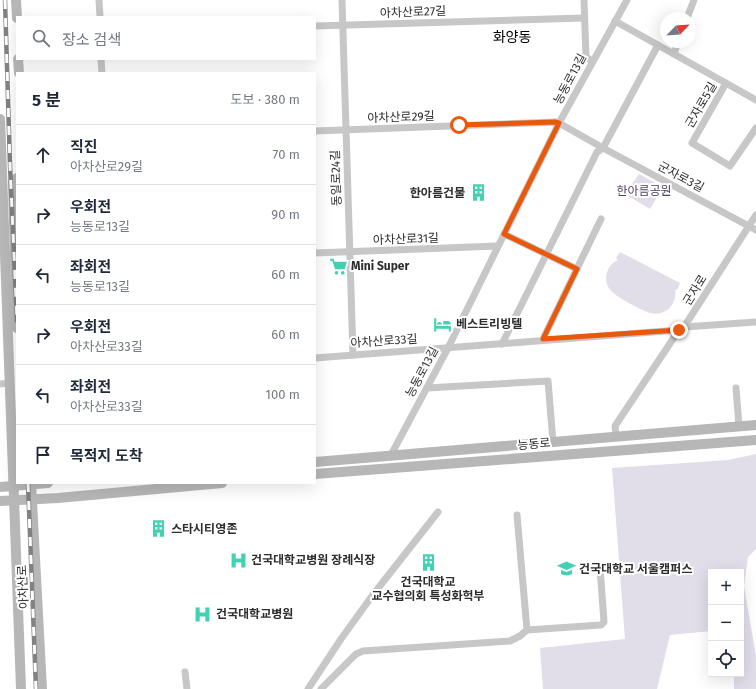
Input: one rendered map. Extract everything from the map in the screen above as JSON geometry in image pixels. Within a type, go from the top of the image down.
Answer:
[{"type":"main road","points":[[16,0],[17,16]]},
{"type":"main road","points":[[18,60],[19,72]]},
{"type":"main road","name":"아차산로","points":[[0,119],[4,383],[14,458],[13,501],[21,689]]},
{"type":"main road","points":[[2,175],[15,180],[16,254]]},
{"type":"main road","name":"능동로","points":[[316,462],[756,425]]},
{"type":"main road","name":"능동로","points":[[316,474],[357,472],[756,440]]},
{"type":"main road","points":[[354,459],[357,472]]},
{"type":"main road","points":[[0,487],[31,484]]},
{"type":"main road","name":"아차산로","points":[[31,484],[42,689]]},
{"type":"main road","points":[[0,501],[32,500],[211,484]]},
{"type":"street","points":[[99,0],[100,16]]},
{"type":"street","name":"동일로24길","points":[[342,0],[353,355]]},
{"type":"street","points":[[584,0],[586,57],[592,61]]},
{"type":"street","name":"능동로13길","points":[[391,455],[448,348],[559,123],[627,0]]},
{"type":"street","points":[[689,12],[694,0]]},
{"type":"street","name":"아차산로27길","points":[[316,26],[584,18]]},
{"type":"street","name":"군자로5길","points":[[615,21],[756,100]]},
{"type":"street","points":[[502,344],[545,254],[597,152],[603,148],[658,45]]},
{"type":"street","points":[[674,54],[676,48]]},
{"type":"street","points":[[102,60],[102,72]]},
{"type":"street","name":"군자로5길","points":[[726,83],[692,143],[730,166],[756,128]]},
{"type":"street","name":"아차산로29길","points":[[316,131],[559,123]]},
{"type":"street","name":"군자로3길","points":[[559,123],[756,230]]},
{"type":"street","name":"군자로","points":[[616,436],[614,426],[682,328],[748,225],[756,215]]},
{"type":"street","points":[[543,339],[601,219]]},
{"type":"street","points":[[504,234],[577,269]]},
{"type":"street","name":"아차산로31길","points":[[316,253],[497,246]]},
{"type":"street","name":"아차산로33길","points":[[316,358],[502,344],[543,339],[756,322]]},
{"type":"street","points":[[426,388],[548,381],[553,442]]},
{"type":"street","points":[[736,388],[739,426]]},
{"type":"street","points":[[308,689],[372,596],[438,512]]},
{"type":"street","points":[[517,515],[527,630]]},
{"type":"street","points":[[320,689],[356,654],[363,650],[510,641],[520,636],[527,630],[600,625],[604,622],[600,568]]},
{"type":"street","points":[[185,672],[187,689]]},
{"type":"green space","name":"한아름공원","points":[[639,174],[663,187],[650,209],[625,194]]},
{"type":"green space","points":[[620,252],[680,283],[677,290],[675,289],[675,299],[670,308],[662,313],[651,313],[630,304],[611,291],[608,287],[606,278],[608,269],[618,260],[616,258]]},
{"type":"green space","points":[[756,454],[756,549],[748,557],[744,586],[744,569],[708,569],[708,631],[670,635],[657,689],[543,689],[540,648],[625,639],[612,468],[728,460]]},
{"type":"green space","points":[[744,586],[756,656],[756,689],[734,689],[734,677],[744,677]]},
{"type":"railway","points":[[5,0],[16,299]]},
{"type":"railway","points":[[28,484],[36,689]]},
{"type":"place","name":"한아름건물","points":[[478,193]]},
{"type":"place","name":"Mini Super","points":[[338,266]]},
{"type":"place","name":"베스트리빙텔","points":[[443,324]]},
{"type":"place","name":"스타시티영존","points":[[158,529]]},
{"type":"place","name":"건국대학교병원 장례식장","points":[[238,560]]},
{"type":"place","name":"건국대학교 교수협의회 특성화헉부","points":[[428,563]]},
{"type":"place","name":"건국대학교 서울캠퍼스","points":[[566,569]]},
{"type":"place","name":"건국대학교병원","points":[[203,614]]},
{"type":"district","name":"화양동","points":[[512,37]]},
{"type":"route","points":[[459,125],[559,123],[504,234],[577,269],[543,339],[679,330]]}]
